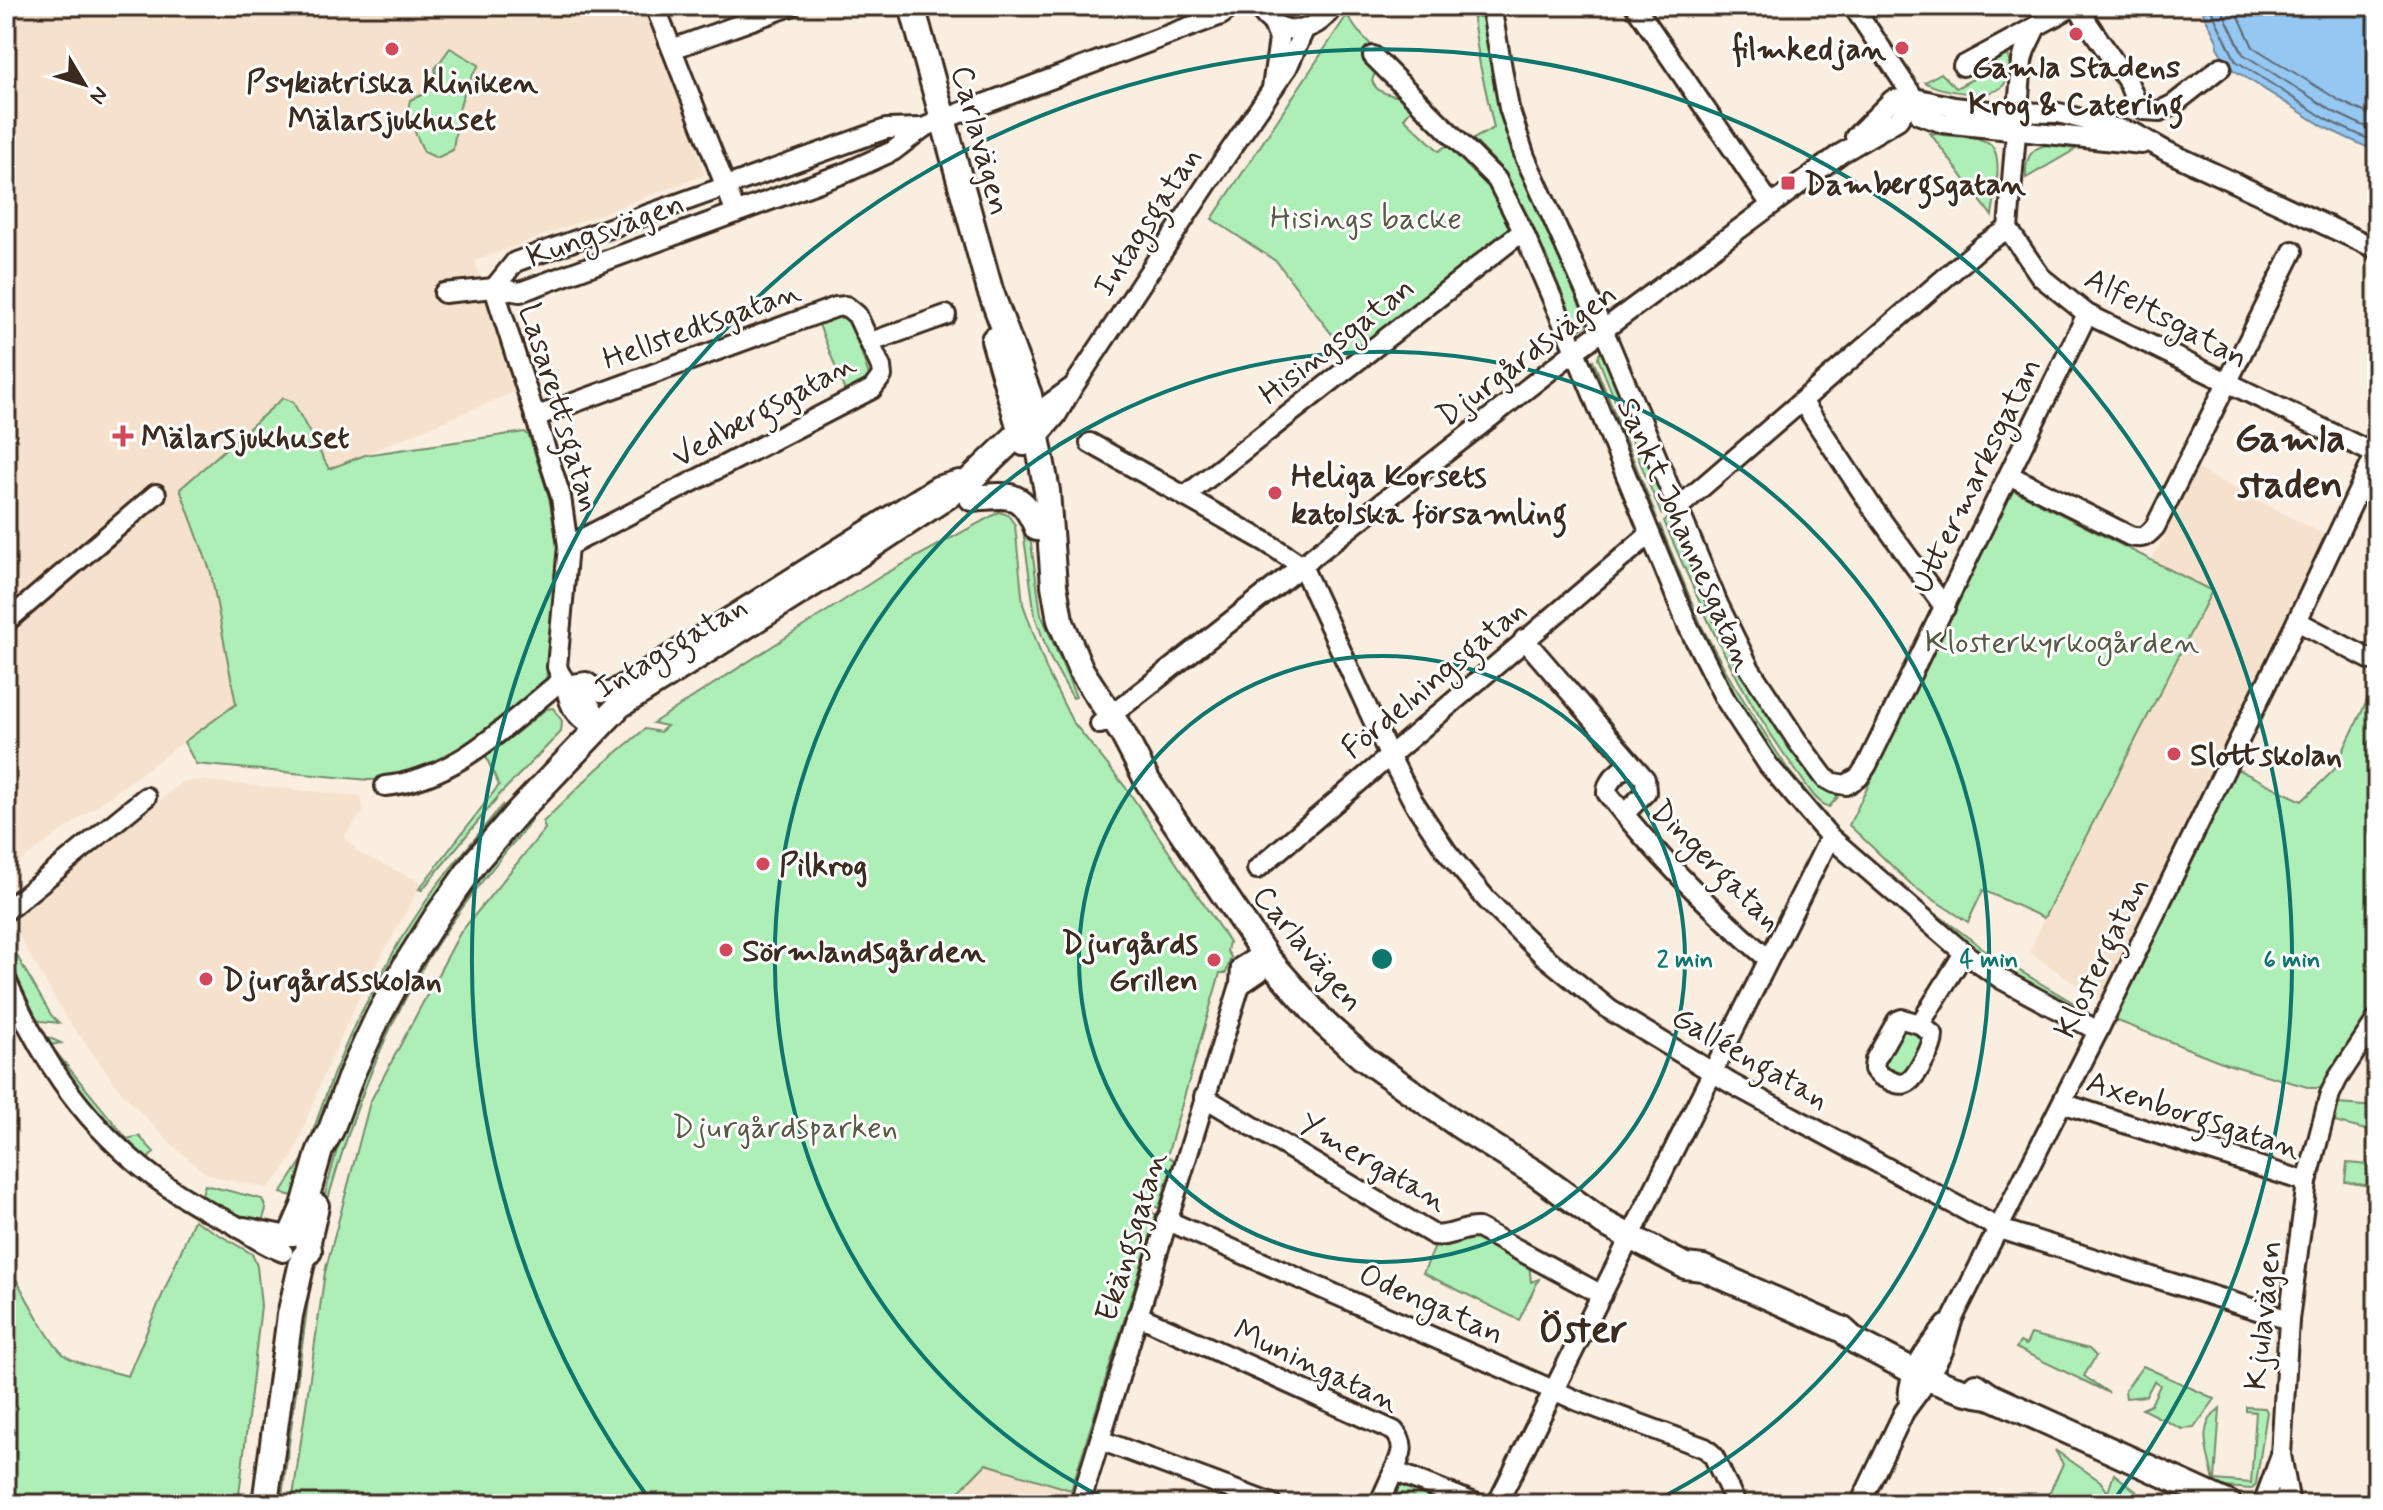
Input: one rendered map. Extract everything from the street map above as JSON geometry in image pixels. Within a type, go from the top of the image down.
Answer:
[{"type":"main road","name":"Carlavägen","points":[[912,6],[934,123],[990,290],[991,330],[1047,491],[1054,585],[1060,620],[1105,720]]},
{"type":"main road","name":"Carlavägen","points":[[1029,434],[1042,590],[1051,628],[1069,677],[1105,720],[1267,958],[1325,1024],[1362,1057],[1604,1223],[1634,1232],[1685,1266],[1703,1268],[1843,1330],[1855,1341],[1926,1366],[1966,1394],[1990,1396],[2229,1504]]},
{"type":"main road","name":"Intagsgatan","points":[[601,727],[628,717],[969,490],[1029,434]]},
{"type":"main road","points":[[969,490],[1021,500],[1028,507],[1037,528]]},
{"type":"main road","points":[[265,1504],[290,1315],[293,1246],[331,1153],[331,1130],[352,1073],[406,965],[476,861],[517,813],[601,727]]},
{"type":"main road","name":"Carlavägen","points":[[2086,1438],[2192,1504]]},
{"type":"main road","points":[[2273,1504],[2284,1504]]},
{"type":"street","points":[[655,6],[725,187]]},
{"type":"street","points":[[672,49],[791,6]]},
{"type":"street","points":[[1304,30],[1324,19],[1333,6]]},
{"type":"street","points":[[1491,6],[1509,108],[1525,157],[1679,507],[1983,245],[2008,229],[2025,50],[2036,27]]},
{"type":"street","points":[[1635,6],[1771,205]]},
{"type":"street","points":[[1853,6],[1914,98],[1920,115],[1931,120],[2015,131],[2155,145]]},
{"type":"street","points":[[1963,66],[2075,6],[2128,82],[2137,104],[2144,110],[2160,111],[2174,104],[2221,67]]},
{"type":"street","name":"Kungsvägen","points":[[444,293],[494,288],[520,292],[847,172],[893,151],[934,123],[1227,10],[1265,15],[1284,29],[1304,30]]},
{"type":"street","name":"Intagsgatan","points":[[1265,15],[1279,39],[1272,91]]},
{"type":"street","name":"Intagsgatan","points":[[1029,434],[1049,404],[1073,387],[1287,68],[1304,30]]},
{"type":"street","name":"Sankt Johannesgatan","points":[[1373,56],[1497,180],[1523,231],[1575,351],[1688,626],[1725,699],[1769,766],[1830,837],[1964,953],[2001,979],[2098,1031]]},
{"type":"street","points":[[1914,98],[1954,107],[2059,113],[2134,133],[2377,249]]},
{"type":"street","name":"Djurgårdsvägen","points":[[1105,720],[1575,351],[1840,154],[1898,120],[1914,98]]},
{"type":"street","name":"Kungsvägen","points":[[494,288],[515,262],[886,129],[934,123]]},
{"type":"street","points":[[886,129],[893,151]]},
{"type":"street","name":"Kungsvägen","points":[[725,187],[736,213]]},
{"type":"street","name":"Alfeltsgatan","points":[[2008,229],[2041,277],[2087,314],[2226,384],[2376,453]]},
{"type":"street","name":"Hisingsgatan","points":[[1185,496],[1523,231]]},
{"type":"street","points":[[2009,475],[2130,536],[2141,538],[2147,535],[2155,527],[2293,251]]},
{"type":"street","name":"Lasarettsgatan","points":[[494,288],[561,497],[568,546],[557,667],[564,682]]},
{"type":"street","name":"Hellstedtsgatan","points":[[535,417],[836,307],[853,309],[871,342]]},
{"type":"street","name":"Uttermarksgatan","points":[[1679,507],[1718,604],[1750,669],[1825,778],[1846,785],[1859,777],[1867,765],[2087,314]]},
{"type":"street","name":"Vedbergsgatan","points":[[568,546],[872,389],[882,376],[871,342],[946,315]]},
{"type":"street","points":[[1802,401],[1881,520],[1945,608]]},
{"type":"street","points":[[1090,443],[1266,542],[1302,566]]},
{"type":"street","name":"Klostergatan","points":[[1860,1504],[1909,1403],[1909,1383],[1926,1366],[1944,1326],[1953,1318],[2000,1229],[2376,453]]},
{"type":"street","name":"Intagsgatan","points":[[564,682],[589,683],[601,692],[611,692],[937,486],[959,480],[969,490]]},
{"type":"street","points":[[6,622],[156,494]]},
{"type":"street","name":"Fördelningsgatan","points":[[1257,869],[1650,534]]},
{"type":"street","name":"Galléengatan","points":[[1302,566],[1389,755],[1413,801],[1447,852],[1498,911],[1543,955],[1610,1010],[1714,1073],[2000,1229],[2289,1320]]},
{"type":"street","points":[[2297,621],[2371,660]]},
{"type":"street","name":"Dingergatan","points":[[1524,639],[1648,785],[1646,792],[1624,814]]},
{"type":"street","points":[[385,786],[423,779],[466,758],[564,682],[599,715],[601,727]]},
{"type":"street","name":"Dingergatan","points":[[1630,763],[1606,786],[1607,793],[1641,837],[1719,917],[1768,959]]},
{"type":"street","points":[[6,911],[146,797]]},
{"type":"street","points":[[1497,1504],[1830,837]]},
{"type":"street","points":[[1920,1024],[1964,953]]},
{"type":"street","name":"Ekängsgatan","points":[[1080,1504],[1240,985],[1259,972],[1267,958]]},
{"type":"street","points":[[6,979],[36,1043],[61,1085],[99,1128],[149,1172],[197,1205],[238,1226],[293,1246]]},
{"type":"street","name":"Kjulavägen","points":[[2290,1504],[2281,1455],[2289,1320],[2307,1182],[2330,1094],[2377,1019]]},
{"type":"street","name":"Ymergatan","points":[[1204,1097],[1434,1235],[1443,1237],[1466,1227],[1478,1228],[1602,1295]]},
{"type":"street","name":"Axenborgsgatan","points":[[2062,1103],[2307,1182]]},
{"type":"street","name":"Odengatan","points":[[1166,1220],[1555,1391],[1705,1448],[1713,1455],[1736,1504]]},
{"type":"street","name":"Muningatan","points":[[1137,1315],[1394,1431],[1401,1439],[1403,1451],[1379,1504]]},
{"type":"street","points":[[1100,1440],[1272,1504]]},
{"type":"street","name":"Kjulavägen","points":[[2263,1504],[2281,1455]]},
{"type":"street","points":[[1394,1471],[1477,1504]]},
{"type":"shaded area","name":"Mälarsjukhuset","points":[[6,6],[650,6],[705,175],[475,261],[517,391],[329,469],[293,402],[200,544],[211,573],[236,704],[6,872]]},
{"type":"shaded area","name":"Slottskolan","points":[[2197,469],[2326,535],[2101,1002],[2029,952],[2212,591],[2152,560]]},
{"type":"shaded area","name":"Djurgårdsskolan","points":[[196,780],[361,796],[364,811],[344,837],[358,852],[422,883],[360,995],[321,1082],[292,1158],[269,1188],[222,1179],[204,1172],[172,1145],[123,1094],[67,1019],[16,931],[17,917],[182,782]]},
{"type":"shaded area","points":[[986,1464],[1071,1490],[1067,1504],[947,1504]]},
{"type":"green space","points":[[1471,6],[1482,6],[1487,13],[1495,72],[1588,318],[1586,325],[1575,334],[1506,173],[1473,139],[1494,128]]},
{"type":"green space","name":"Hisings backe","points":[[1347,15],[1373,47],[1376,70],[1372,81],[1376,87],[1416,104],[1404,118],[1439,151],[1450,143],[1489,180],[1513,228],[1349,357],[1277,262],[1212,219]]},
{"type":"green space","points":[[450,48],[479,65],[463,96],[453,150],[437,158],[424,152],[407,115],[410,100],[434,86],[437,76],[435,69]]},
{"type":"green space","points":[[2008,51],[2008,76],[1999,89],[1967,93],[1942,89],[1925,82],[1941,73],[1956,88],[1988,71],[1985,63]]},
{"type":"green space","points":[[1930,133],[1974,138],[1993,147],[1997,176],[1992,216]]},
{"type":"green space","points":[[2050,145],[2076,149],[2026,178],[2030,155],[2038,148]]},
{"type":"green space","points":[[837,313],[848,314],[871,381],[846,394],[818,322]]},
{"type":"green space","points":[[1608,348],[1671,506],[1661,514],[1598,358]]},
{"type":"green space","points":[[1593,360],[1657,518],[1652,522],[1588,367]]},
{"type":"green space","points":[[283,398],[293,402],[329,469],[365,455],[525,432],[529,436],[549,497],[558,549],[546,681],[446,760],[391,779],[369,780],[196,764],[184,742],[236,704],[211,573],[180,489]]},
{"type":"green space","name":"Klosterkyrkogården","points":[[2013,490],[2212,591],[2044,918],[1983,890],[1968,922],[1914,887],[1849,825]]},
{"type":"green space","name":"Djurgårdsparken","points":[[999,512],[1008,515],[1015,525],[1023,604],[1047,671],[1072,721],[1127,789],[1229,942],[1227,951],[1231,957],[1226,973],[1220,973],[1167,1156],[1174,1160],[1159,1208],[1153,1206],[1151,1212],[1157,1215],[1071,1490],[986,1464],[947,1504],[292,1504],[325,1272],[370,1102],[460,933],[545,829],[543,822],[597,769],[645,729],[660,732],[667,726],[653,723],[883,575]]},
{"type":"green space","points":[[1673,514],[1820,780],[1838,797],[1829,807],[1807,787],[1739,681],[1707,619],[1664,521]]},
{"type":"green space","points":[[1027,515],[1041,614],[1076,697],[1073,698],[1050,658],[1035,616],[1022,523]]},
{"type":"green space","points":[[1660,525],[1702,627],[1732,682],[1789,771],[1832,822],[1832,829],[1775,760],[1726,686],[1680,588],[1656,528]]},
{"type":"green space","points":[[2377,680],[2377,1002],[2321,1088],[2311,1088],[2227,1064],[2115,1020],[2237,769],[2302,801],[2334,770]]},
{"type":"green space","points":[[553,708],[562,721],[561,732],[501,793],[422,890],[419,889],[499,785],[486,757],[546,709]]},
{"type":"green space","points":[[503,804],[467,857],[301,1198],[281,1193],[303,1159],[355,1024],[399,942],[436,886]]},
{"type":"green space","points":[[532,817],[459,913],[416,979],[371,1072],[327,1203],[323,1202],[346,1116],[381,1032],[435,936],[513,831]]},
{"type":"green space","points":[[1837,834],[1841,834],[1904,890],[1988,952],[2087,1011],[2084,1018],[2000,973]]},
{"type":"green space","points":[[6,937],[51,1015],[59,1023],[33,1017],[6,956]]},
{"type":"green space","points":[[1904,1025],[1926,1038],[1907,1078],[1884,1070],[1879,1060]]},
{"type":"green space","points":[[45,1036],[61,1043],[50,1045],[127,1139],[139,1136],[154,1152],[148,1159],[117,1133],[90,1104],[55,1056]]},
{"type":"green space","points":[[2338,1104],[2377,1107],[2377,1133],[2335,1122]]},
{"type":"green space","points":[[2347,1163],[2377,1168],[2377,1187],[2345,1182]]},
{"type":"green space","points":[[205,1185],[262,1199],[266,1209],[262,1222],[204,1199]]},
{"type":"green space","points":[[320,1215],[324,1216],[310,1286],[281,1504],[275,1504],[299,1336]]},
{"type":"green space","points":[[194,1220],[252,1254],[257,1266],[261,1306],[238,1504],[6,1504],[6,1262],[60,1351],[80,1363],[128,1376]]},
{"type":"green space","points":[[1466,1235],[1479,1238],[1529,1264],[1531,1282],[1539,1279],[1519,1320],[1423,1273],[1434,1249],[1431,1241],[1440,1245]]},
{"type":"green space","points":[[2031,1334],[2089,1349],[2096,1356],[2084,1376],[2109,1393],[2016,1348],[2020,1342],[2026,1345]]},
{"type":"green space","points":[[2143,1366],[2215,1399],[2194,1428],[2182,1429],[2142,1409],[2151,1405],[2160,1385],[2154,1381],[2146,1396],[2126,1398],[2125,1390]]},
{"type":"green space","points":[[2246,1407],[2265,1408],[2267,1412],[2256,1484],[2251,1489],[2225,1487],[2214,1483],[2206,1444],[2207,1425],[2220,1408],[2215,1480],[2251,1483],[2256,1412],[2246,1411]]},
{"type":"green space","points":[[2055,1450],[2100,1481],[2108,1492],[2114,1474],[2152,1504],[2086,1504],[2074,1497],[2057,1504],[2044,1504],[2063,1464]]},
{"type":"green space","points":[[1406,1480],[1463,1504],[1389,1504],[1398,1483]]},
{"type":"water","points":[[2200,6],[2377,6],[2377,152],[2326,128],[2229,67]]},
{"type":"place","name":"Gamla Stadens Krog & Catering","points":[[2076,34]]},
{"type":"place","name":"filmkedjan","points":[[1902,48]]},
{"type":"place","name":"Psykiatriska kliniken Mälarsjukhuset","points":[[392,49]]},
{"type":"place","name":"Dambergsgatan","points":[[1788,183]]},
{"type":"place","name":"Mälarsjukhuset","points":[[123,436]]},
{"type":"place","name":"Heliga Korsets katolska församling","points":[[1275,493]]},
{"type":"place","name":"Slottskolan","points":[[2174,754]]},
{"type":"place","name":"Pilkrog","points":[[763,864]]},
{"type":"place","name":"Sörmlandsgården","points":[[726,950]]},
{"type":"place","name":"Djurgårds Grillen","points":[[1214,960]]},
{"type":"place","name":"Djurgårdsskolan","points":[[206,979]]},
{"type":"district","name":"Gamla staden","points":[[2290,460]]},
{"type":"district","name":"Öster","points":[[1583,1328]]}]
